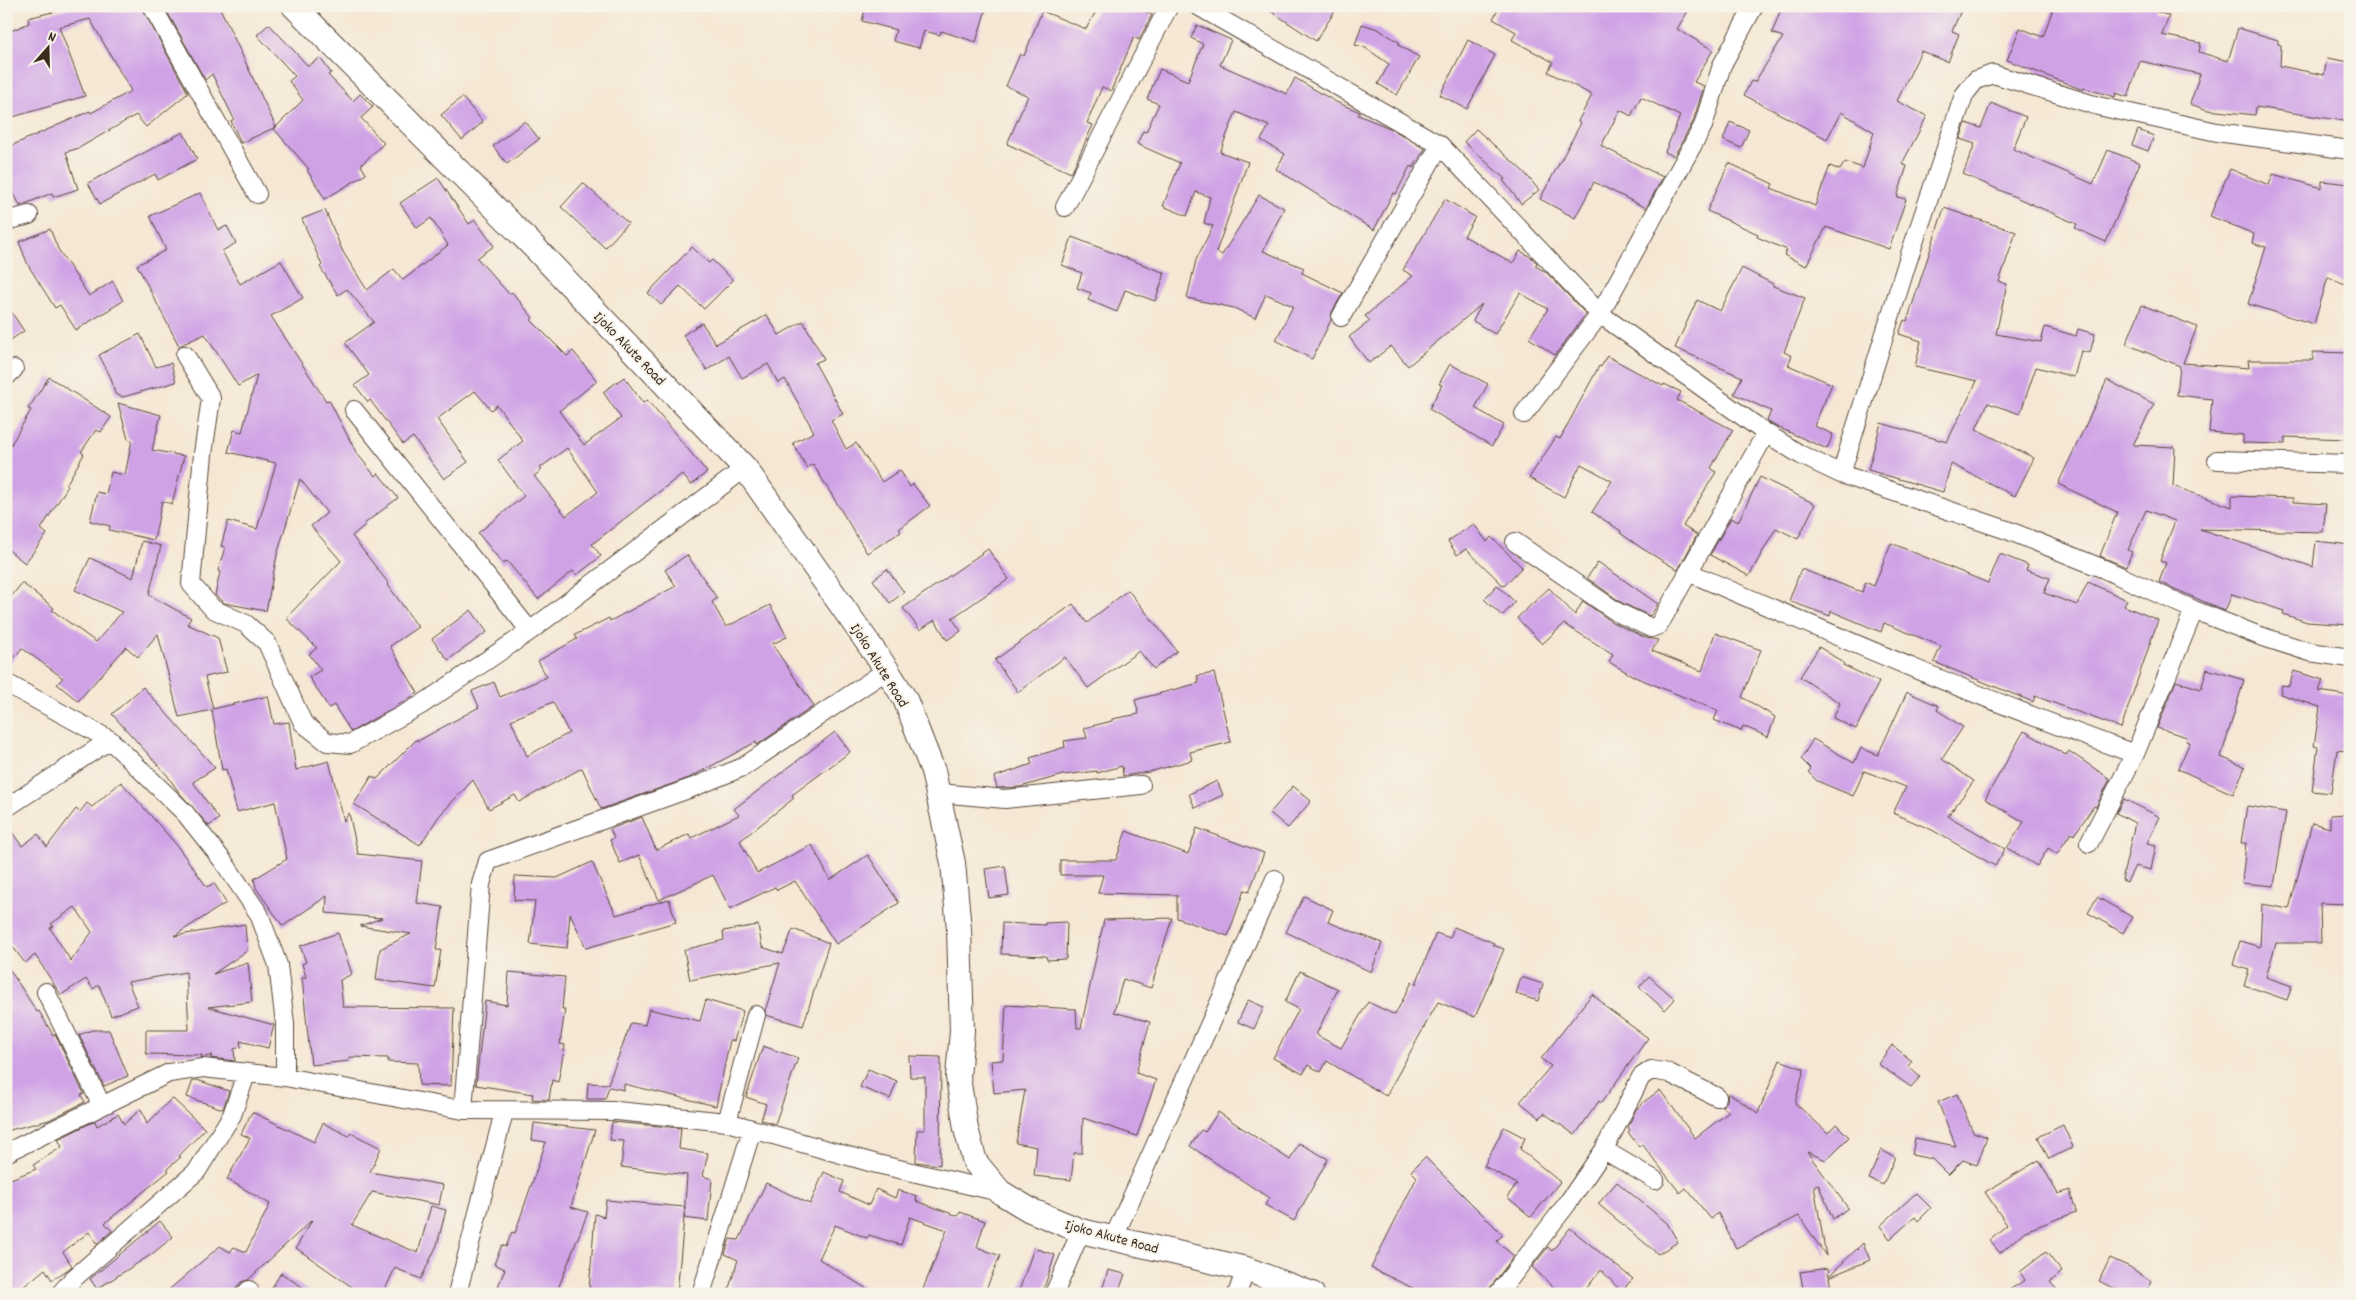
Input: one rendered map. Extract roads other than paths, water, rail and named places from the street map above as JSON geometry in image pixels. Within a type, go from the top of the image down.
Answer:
[{"type":"main road","name":"Ijoko Akute Road","points":[[294,6],[536,249],[744,468],[888,670],[905,698],[939,793],[953,863],[959,930],[962,1031],[958,1077],[966,1129],[975,1162],[1000,1192],[1030,1210],[1081,1231],[1246,1268],[1312,1294]]},
{"type":"street","points":[[152,6],[257,194]]},
{"type":"street","points":[[1065,207],[1169,6]]},
{"type":"street","points":[[1198,6],[1440,145],[1600,314],[1766,433],[1801,455],[1841,474],[2007,530],[2104,569],[2194,610],[2260,636],[2310,652],[2350,658]]},
{"type":"street","points":[[1524,414],[1600,314],[1703,126],[1722,65],[1754,6]]},
{"type":"street","points":[[1841,474],[1907,263],[1964,95],[1976,80],[1993,74],[2098,106],[2199,128],[2350,150]]},
{"type":"street","points":[[1341,317],[1440,145]]},
{"type":"street","points":[[6,221],[29,215]]},
{"type":"street","points":[[185,355],[211,398],[202,464],[190,584],[213,608],[246,624],[267,643],[302,723],[327,742],[350,744],[421,705],[530,631],[744,468]]},
{"type":"street","points":[[354,410],[530,631]]},
{"type":"street","points":[[1515,542],[1617,612],[1651,628],[1659,625],[1766,433]]},
{"type":"street","points":[[2217,460],[2350,464]]},
{"type":"street","points":[[1688,572],[1901,664],[2030,716],[2135,754]]},
{"type":"street","points":[[2089,843],[2135,754],[2194,610]]},
{"type":"street","points":[[463,1110],[480,884],[488,861],[694,787],[743,767],[888,670]]},
{"type":"street","points":[[6,683],[110,740],[186,813],[224,861],[259,914],[278,965],[285,1024],[285,1077]]},
{"type":"street","points":[[6,808],[110,740]]},
{"type":"street","points":[[939,793],[1004,798],[1141,785]]},
{"type":"street","points":[[1113,1239],[1275,879]]},
{"type":"street","points":[[46,992],[102,1106]]},
{"type":"street","points":[[727,1122],[756,1015]]},
{"type":"street","points":[[6,1153],[169,1073],[203,1068],[285,1077],[463,1110],[504,1112],[618,1111],[727,1122],[877,1164],[1000,1192]]},
{"type":"street","points":[[1498,1294],[1567,1204],[1604,1150],[1641,1077],[1651,1070],[1669,1073],[1717,1097]]},
{"type":"street","points":[[60,1294],[73,1279],[197,1171],[232,1115],[246,1074]]},
{"type":"street","points":[[457,1294],[504,1112]]},
{"type":"street","points":[[701,1294],[752,1130]]},
{"type":"street","points":[[1604,1150],[1655,1180]]},
{"type":"street","points":[[1054,1294],[1081,1231]]},
{"type":"street","points":[[1237,1294],[1246,1268]]}]
